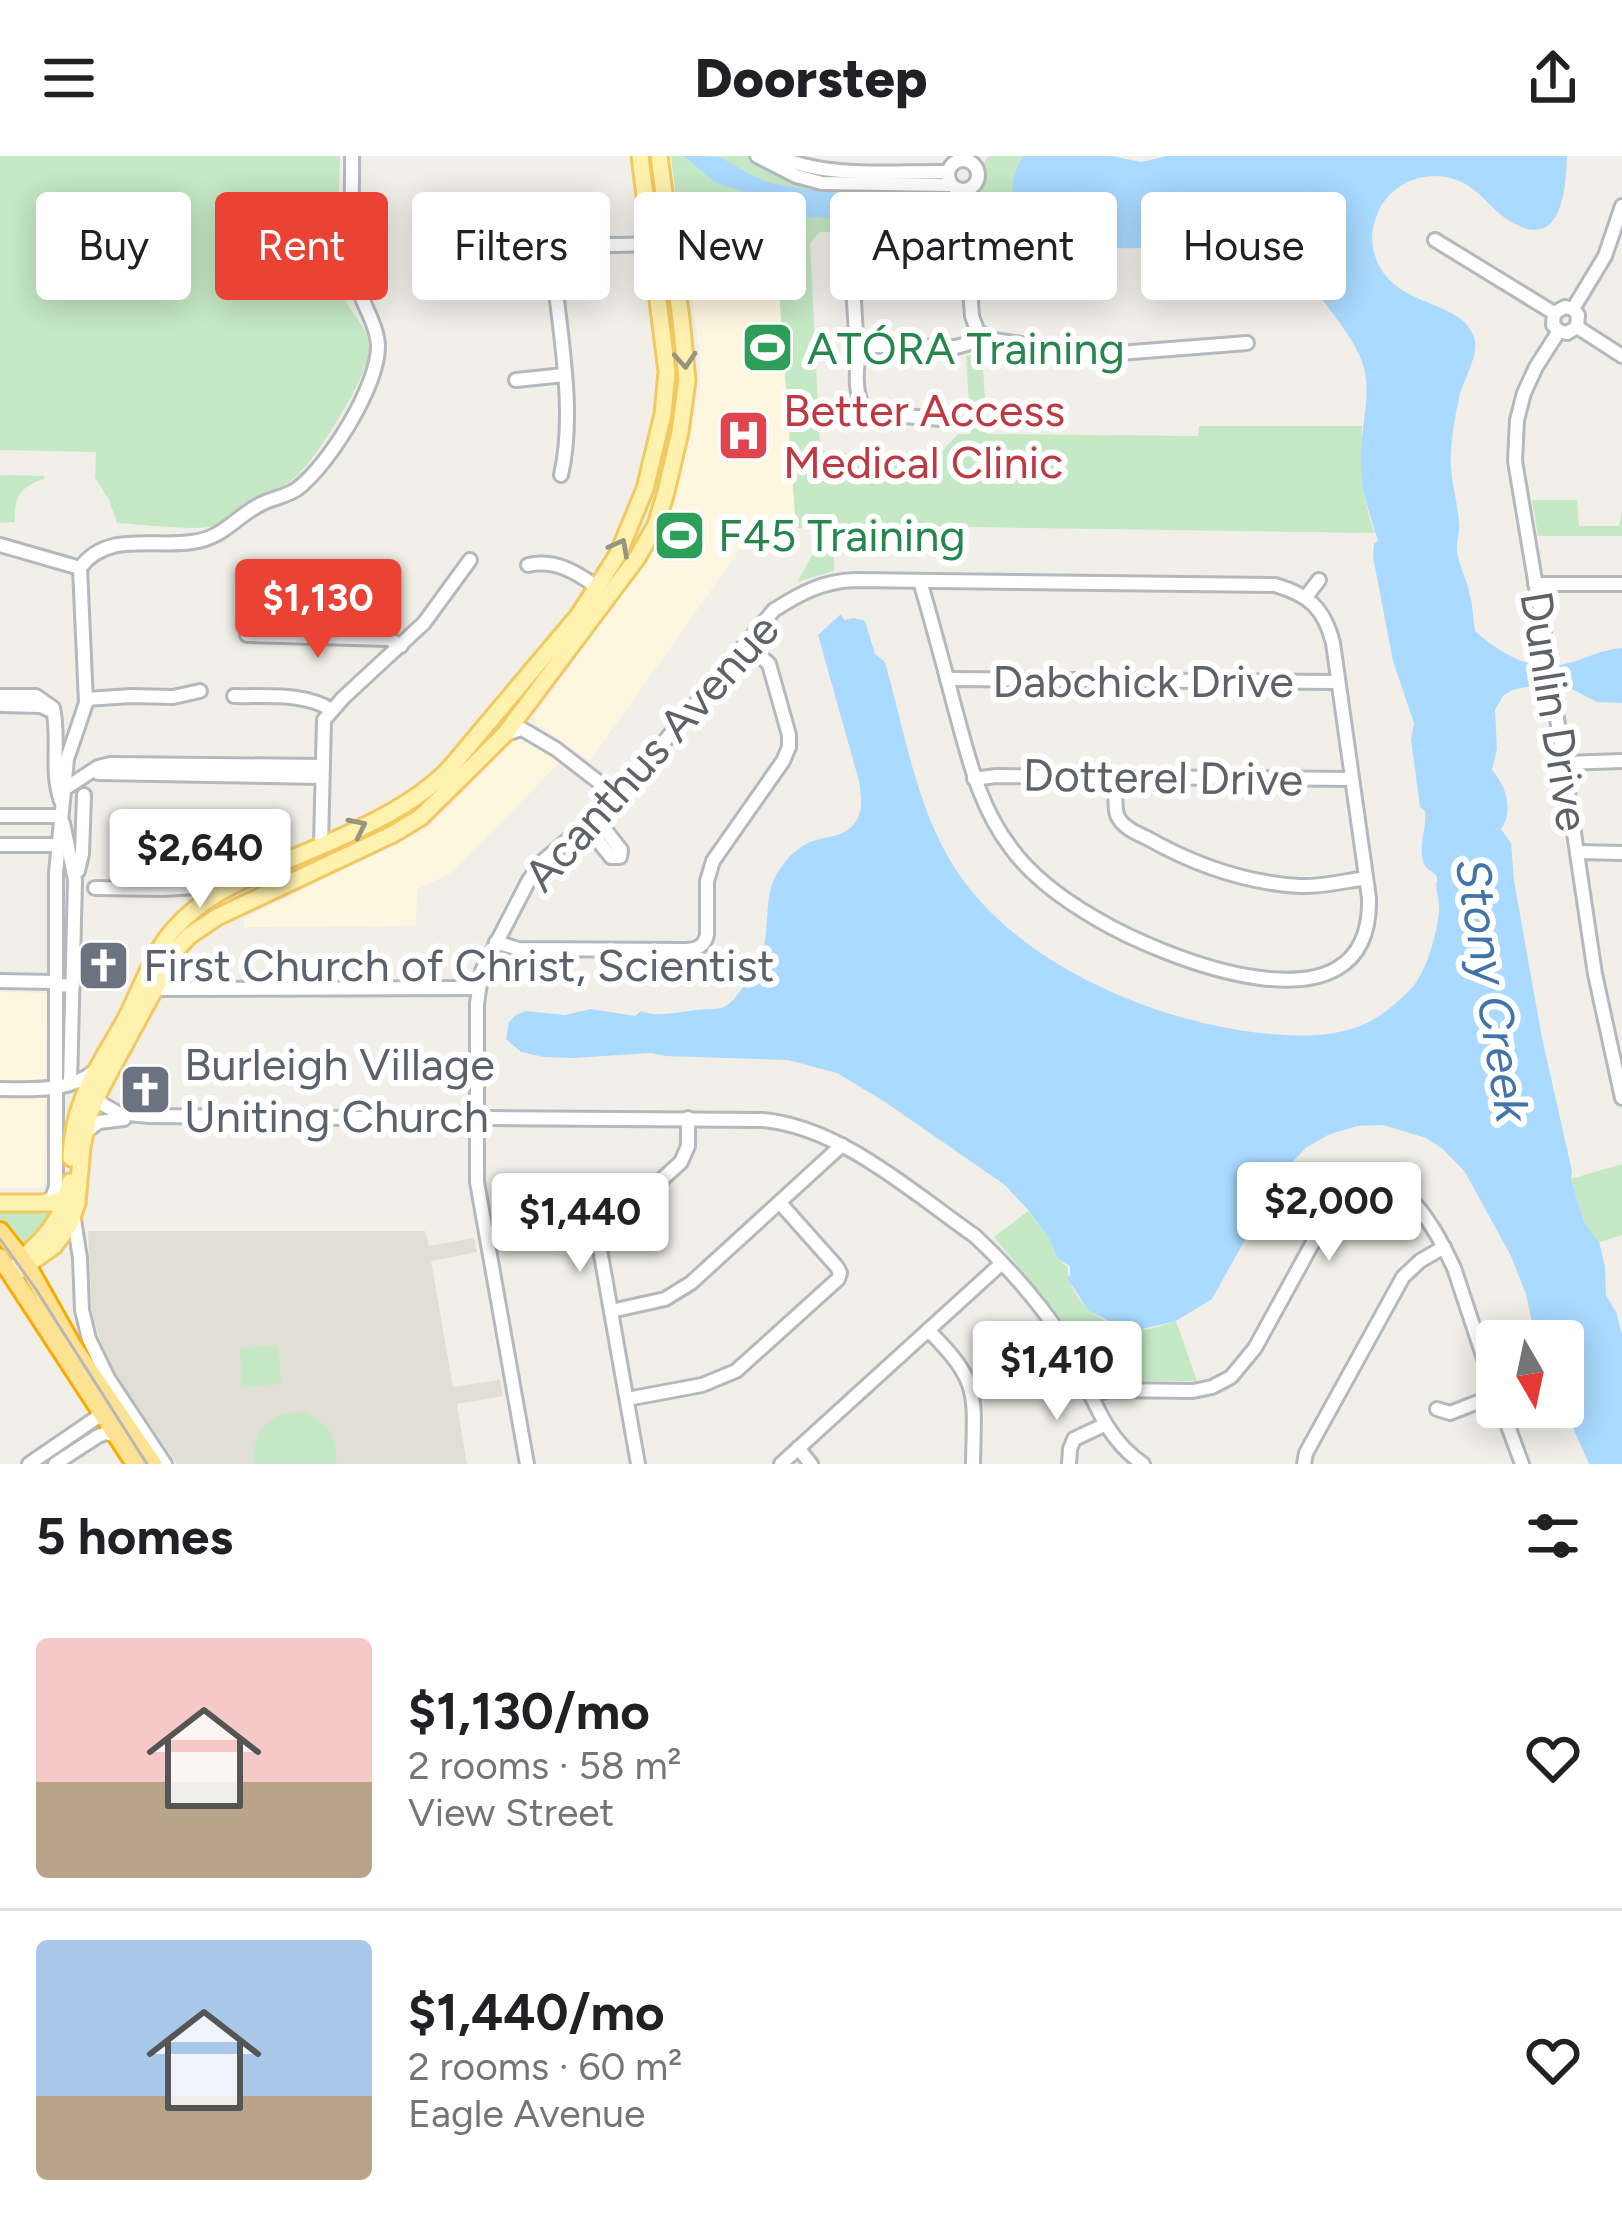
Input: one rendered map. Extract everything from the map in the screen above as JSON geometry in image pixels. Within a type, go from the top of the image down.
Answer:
[{"type":"highway","points":[[0,1231],[14,1265],[135,1464]]},
{"type":"highway","points":[[14,1265],[39,1285],[153,1464]]},
{"type":"main road","points":[[640,156],[645,192]]},
{"type":"main road","points":[[659,156],[664,192]]},
{"type":"main road","points":[[76,1096],[97,1070],[164,941],[200,904],[418,797],[442,777],[578,616],[635,519],[645,489],[668,372],[659,300]]},
{"type":"main road","points":[[39,1285],[41,1274],[70,1232],[74,1214],[76,1096],[156,989],[189,935],[417,820],[505,734],[637,558],[656,525],[680,432],[686,358],[678,300]]},
{"type":"main road","points":[[200,904],[213,911],[268,886],[294,880]]},
{"type":"main road","points":[[14,1265],[51,1230],[68,1196],[78,1130]]},
{"type":"main road","points":[[0,1203],[57,1202],[68,1196]]},
{"type":"main road","points":[[14,1265],[58,1247]]},
{"type":"street","points":[[125,1119],[112,1118],[76,1096],[63,1066],[55,982],[62,803],[69,754],[86,699],[80,568],[113,544],[175,544],[212,538],[257,506],[296,490],[343,434],[377,359],[376,334],[355,276],[352,156]]},
{"type":"street","points":[[757,156],[822,183],[957,187],[972,188],[978,180],[976,160],[957,158],[957,187],[958,192]]},
{"type":"street","points":[[776,156],[823,171],[957,187]]},
{"type":"street","points":[[1573,309],[1605,256],[1622,206]]},
{"type":"street","points":[[1435,240],[1554,313]]},
{"type":"street","points":[[556,300],[566,454],[561,476]]},
{"type":"street","points":[[854,300],[856,331],[863,346],[857,362],[860,401],[867,413],[954,419]]},
{"type":"street","points":[[971,300],[980,333],[992,341],[1094,355],[1247,343]]},
{"type":"street","points":[[1565,307],[1573,309],[1577,327],[1559,331],[1552,321],[1554,313],[1565,307]]},
{"type":"street","points":[[1577,327],[1622,356]]},
{"type":"street","name":"Dunlin Drive","points":[[1559,331],[1524,393],[1515,434],[1516,476],[1595,974],[1622,1097]]},
{"type":"street","points":[[863,346],[962,346],[980,333]]},
{"type":"street","points":[[516,380],[563,375]]},
{"type":"street","points":[[0,544],[80,568]]},
{"type":"street","points":[[321,845],[322,727],[332,710],[424,623],[470,560]]},
{"type":"street","points":[[528,566],[539,562],[576,571],[597,587]]},
{"type":"street","name":"Acanthus Avenue","points":[[477,1105],[482,971],[530,880],[544,860],[618,797],[774,610],[799,594],[841,580],[1275,585],[1306,597]]},
{"type":"street","points":[[920,581],[974,779],[988,813],[1020,860],[1094,918],[1164,951],[1210,967],[1292,981],[1335,971],[1354,956],[1370,915],[1328,627],[1306,597],[1319,580]]},
{"type":"street","points":[[1535,584],[1622,584]]},
{"type":"street","points":[[247,635],[389,639],[401,646]]},
{"type":"street","points":[[496,942],[518,950],[685,950],[704,943],[707,880],[713,861],[789,747],[769,664],[746,643]]},
{"type":"street","name":"Dabchick Drive","points":[[947,680],[1338,682]]},
{"type":"street","points":[[86,699],[200,692]]},
{"type":"street","points":[[0,696],[40,698],[52,708],[54,780],[62,803]]},
{"type":"street","points":[[234,696],[309,699],[332,710]]},
{"type":"street","points":[[529,704],[528,725],[539,737],[618,797]]},
{"type":"street","points":[[0,705],[43,706],[55,721]]},
{"type":"street","points":[[505,734],[521,729],[539,737]]},
{"type":"street","points":[[1564,763],[1622,761]]},
{"type":"street","points":[[0,816],[62,803],[100,766],[322,771]]},
{"type":"street","points":[[1116,777],[1120,820],[1187,858],[1280,884],[1305,886],[1366,878]]},
{"type":"street","name":"Dotterel Drive","points":[[974,779],[1352,779]]},
{"type":"street","points":[[75,880],[82,854],[83,795]]},
{"type":"street","points":[[0,845],[60,845],[72,859],[74,986],[63,1066]]},
{"type":"street","points":[[1577,852],[1622,853]]},
{"type":"street","points":[[95,888],[232,885]]},
{"type":"street","points":[[163,889],[200,904]]},
{"type":"street","points":[[0,981],[74,986]]},
{"type":"street","points":[[156,989],[479,988]]},
{"type":"street","points":[[0,1089],[76,1096],[116,1112],[149,1117]]},
{"type":"street","points":[[76,1096],[69,1112],[78,1130],[100,1122],[149,1117],[463,1119]]},
{"type":"street","points":[[37,1204],[49,1201],[56,1192],[56,1162],[76,1096]]},
{"type":"street","points":[[463,1119],[468,1107],[477,1105],[490,1118]]},
{"type":"street","points":[[490,1118],[779,1121],[842,1145],[975,1236],[1002,1263],[1062,1337],[1104,1425],[1143,1464]]},
{"type":"street","points":[[463,1119],[477,1131],[490,1118]]},
{"type":"street","points":[[485,1232],[598,1238],[681,1162],[688,1146],[688,1118]]},
{"type":"street","points":[[477,1131],[477,1182],[527,1464]]},
{"type":"street","points":[[610,1311],[645,1305],[692,1283],[842,1145]]},
{"type":"street","points":[[1091,1396],[1114,1390],[1193,1391],[1231,1377],[1255,1348],[1334,1204],[1355,1187],[1387,1184],[1409,1194],[1421,1208],[1454,1268],[1476,1335]]},
{"type":"street","points":[[627,1399],[708,1384],[736,1371],[838,1279],[837,1267],[780,1203]]},
{"type":"street","points":[[74,1214],[84,1346],[165,1464]]},
{"type":"street","points":[[598,1238],[638,1464]]},
{"type":"street","points":[[58,1247],[78,1261]]},
{"type":"street","points":[[1304,1464],[1403,1277],[1444,1247]]},
{"type":"street","points":[[781,1464],[1002,1263]]},
{"type":"street","points":[[929,1331],[953,1355],[970,1382],[973,1464]]},
{"type":"street","points":[[1437,1409],[1450,1413],[1476,1403]]},
{"type":"street","points":[[29,1464],[102,1414]]},
{"type":"street","points":[[1070,1464],[1074,1439],[1104,1425]]},
{"type":"street","points":[[1509,1428],[1522,1464]]},
{"type":"street","points":[[55,1464],[98,1436],[117,1436]]},
{"type":"street","points":[[797,1448],[811,1464]]},
{"type":"shaded area","points":[[692,300],[780,300],[796,528],[755,528],[590,761],[535,723],[535,715],[665,527],[699,392],[701,363]]},
{"type":"shaded area","points":[[518,737],[560,762],[450,874],[417,889],[416,926],[244,927],[245,918],[428,828]]},
{"type":"shaded area","points":[[0,992],[47,993],[44,1188],[0,1188]]},
{"type":"shaded area","points":[[88,1231],[425,1231],[429,1246],[474,1238],[477,1252],[431,1261],[453,1387],[500,1380],[503,1396],[457,1404],[467,1464],[177,1464],[109,1364],[92,1316]]},
{"type":"green space","points":[[0,156],[340,156],[339,192],[215,192],[215,300],[346,300],[366,335],[369,351],[360,379],[340,417],[296,477],[217,525],[184,528],[117,523],[95,478],[96,452],[0,450]]},
{"type":"green space","points":[[671,156],[751,156],[779,172],[943,192],[830,192],[830,232],[820,232],[810,243],[820,447],[826,453],[941,452],[958,434],[971,434],[966,356],[982,351],[987,434],[1198,436],[1199,426],[1362,426],[1364,494],[1375,533],[834,525],[834,571],[797,582],[829,526],[796,528],[780,300],[806,300],[806,192],[675,192]]},
{"type":"green space","points":[[989,156],[1023,156],[1015,192],[976,192],[983,185],[983,164]]},
{"type":"green space","points":[[0,475],[44,476],[20,494],[15,522],[0,523]]},
{"type":"green space","points":[[1532,500],[1577,500],[1579,526],[1619,526],[1622,511],[1622,536],[1538,536]]},
{"type":"green space","points":[[1622,1164],[1622,1235],[1599,1242],[1584,1222],[1571,1179]]},
{"type":"green space","points":[[0,1206],[57,1206],[52,1220],[23,1249],[0,1222]]},
{"type":"green space","points":[[1028,1211],[1068,1267],[1081,1301],[1101,1319],[1137,1330],[1176,1321],[1197,1381],[1105,1381],[1094,1376],[1070,1330],[994,1237]]},
{"type":"green space","points":[[278,1345],[281,1384],[242,1387],[240,1348]]},
{"type":"green space","points":[[302,1412],[330,1431],[336,1464],[254,1464],[256,1442],[265,1426],[281,1416]]},
{"type":"water","points":[[684,156],[721,158],[771,183],[830,192],[830,218],[806,217],[806,192],[746,192],[716,183]]},
{"type":"water","name":"Stony Creek","points":[[1023,156],[1112,156],[1141,162],[1167,156],[1567,156],[1560,206],[1546,227],[1520,226],[1467,185],[1431,176],[1407,182],[1387,197],[1372,241],[1382,271],[1394,284],[1455,315],[1474,337],[1473,359],[1456,412],[1451,462],[1459,524],[1457,551],[1475,631],[1505,653],[1540,665],[1565,664],[1622,648],[1622,703],[1597,702],[1550,682],[1503,696],[1495,710],[1497,749],[1492,770],[1507,798],[1501,829],[1511,843],[1542,1038],[1571,1179],[1584,1222],[1599,1242],[1606,1295],[1622,1334],[1622,1464],[1589,1464],[1573,1428],[1584,1428],[1584,1320],[1531,1320],[1511,1256],[1465,1172],[1426,1138],[1383,1125],[1357,1126],[1307,1147],[1284,1170],[1212,1299],[1176,1321],[1138,1330],[1120,1327],[1088,1310],[1067,1278],[1070,1266],[1058,1259],[1049,1238],[1005,1185],[837,1073],[788,1060],[652,1053],[544,1057],[521,1052],[506,1039],[509,1022],[526,1011],[668,1014],[721,1008],[737,995],[761,957],[770,894],[782,866],[806,844],[846,831],[860,813],[859,781],[818,635],[841,614],[844,620],[865,621],[875,654],[885,662],[915,777],[950,859],[994,915],[1064,967],[1145,1006],[1188,1019],[1289,1035],[1355,1028],[1384,1013],[1417,981],[1436,930],[1437,878],[1422,856],[1425,811],[1420,807],[1411,739],[1414,723],[1393,661],[1373,557],[1378,541],[1361,469],[1364,368],[1350,337],[1323,300],[1346,300],[1346,192],[1141,192],[1141,248],[1117,247],[1117,192],[1014,192]]},
{"type":"tram line","points":[[0,1239],[147,1464]]},
{"type":"place","name":"ATÓRA Training","points":[[768,348]]},
{"type":"place","name":"Better Access Medical Clinic","points":[[744,436]]},
{"type":"place","name":"F45 Training","points":[[679,535]]},
{"type":"place","name":"First Church of Christ, Scientist","points":[[104,965]]},
{"type":"place","name":"Burleigh Village Uniting Church","points":[[145,1090]]}]
